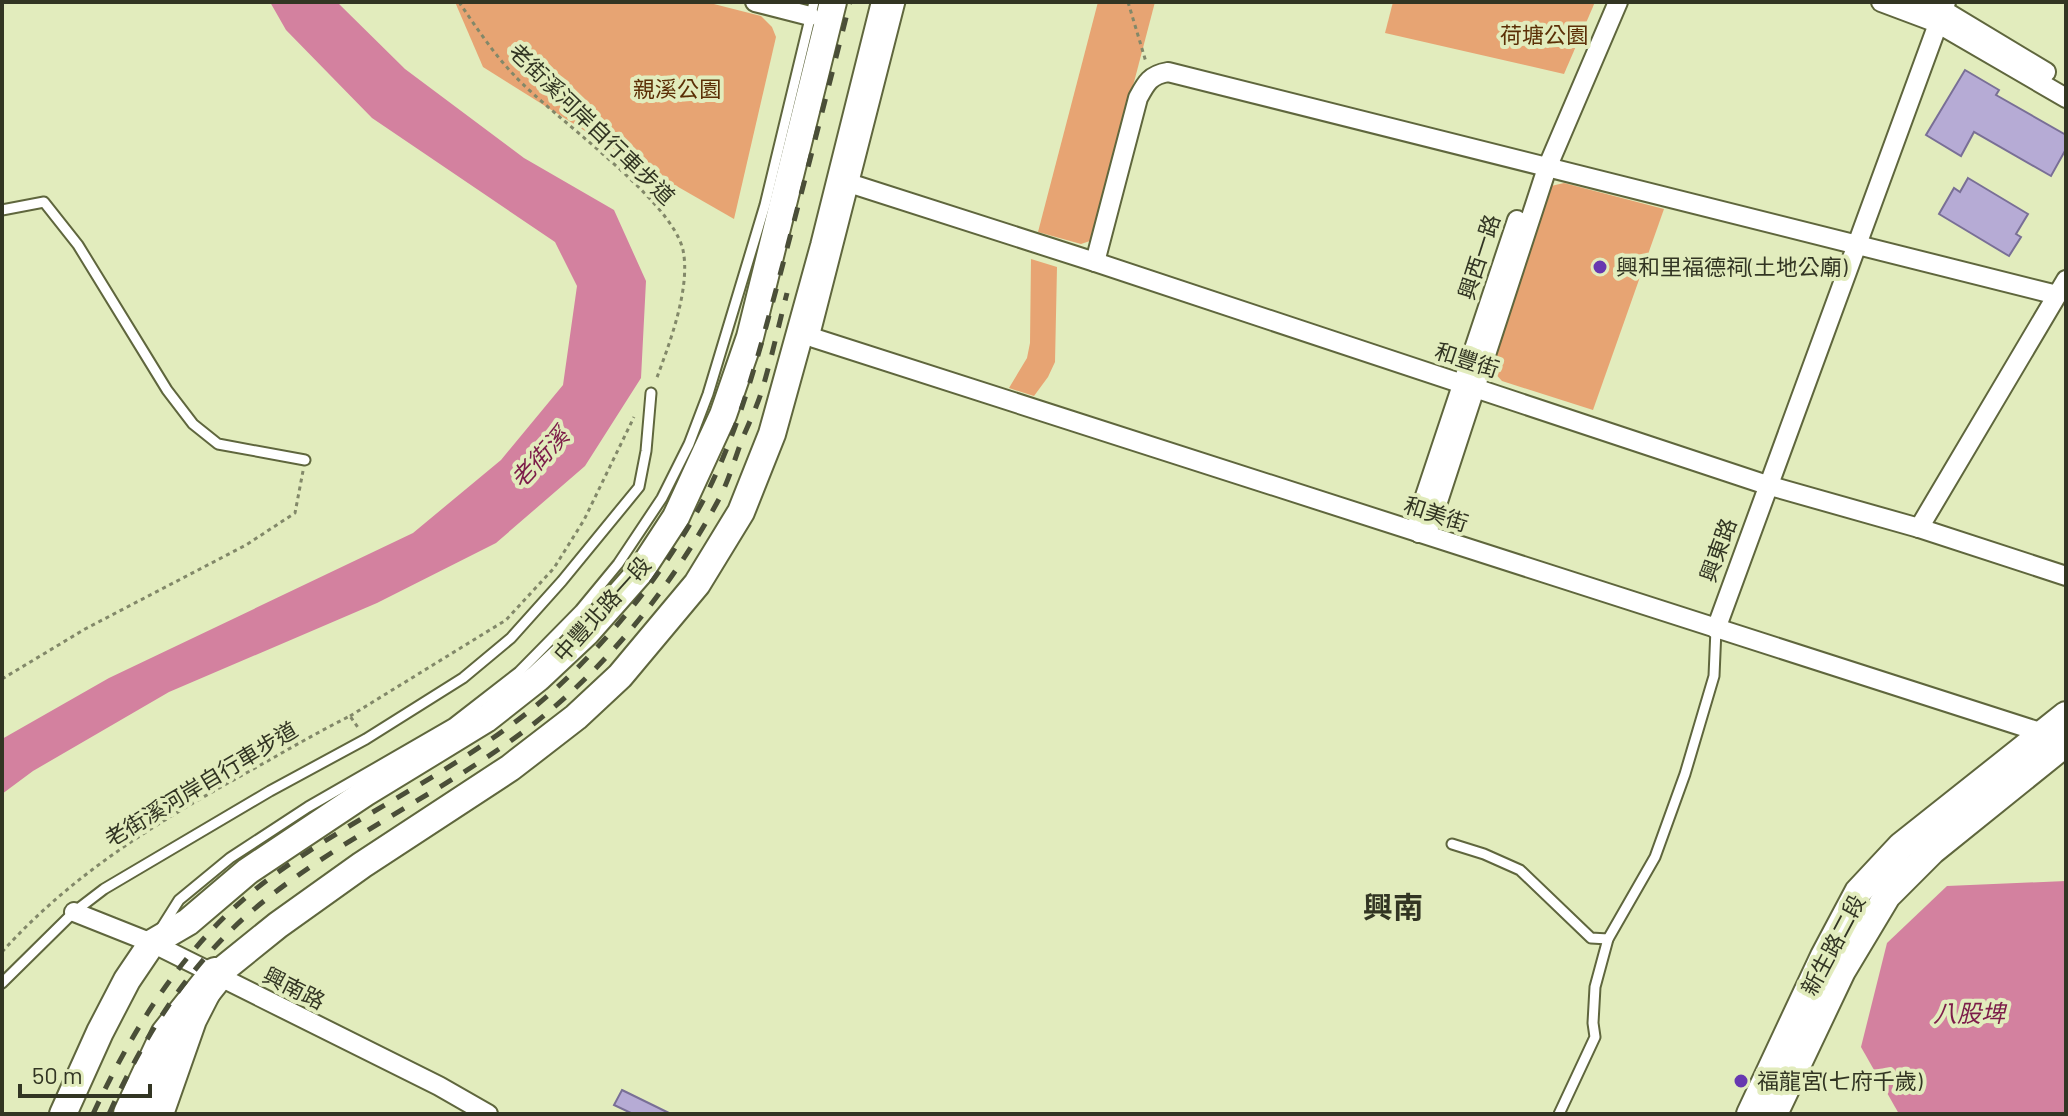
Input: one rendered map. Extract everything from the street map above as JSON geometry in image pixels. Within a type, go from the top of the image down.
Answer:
[{"type":"highway","points":[[131,1114],[168,1035],[216,975]]},
{"type":"main road","name":"中豐北路一段","points":[[63,1114],[127,980],[152,943],[188,922],[248,871],[365,793],[486,719],[538,678],[577,641],[640,572],[676,517],[723,415],[750,337],[833,2]]},
{"type":"main road","points":[[160,1114],[193,1020],[216,975],[350,873],[510,768],[576,717],[620,676],[697,584],[741,512],[772,434],[885,2]]},
{"type":"main road","name":"新生路二段","points":[[1774,1114],[1842,971],[1887,896],[2054,738],[2066,715]]},
{"type":"main road","name":"新生路二段","points":[[1750,1114],[1824,956],[1858,892],[1901,846],[2054,738]]},
{"type":"street","points":[[755,2],[812,9]]},
{"type":"street","name":"興西一路","points":[[1419,533],[1418,517],[1469,386],[1541,167],[1605,2]]},
{"type":"street","points":[[1541,167],[1618,2]]},
{"type":"street","points":[[1881,2],[1942,12],[2066,98]]},
{"type":"street","points":[[1920,2],[2066,84]]},
{"type":"street","name":"興東路","points":[[1716,629],[1942,12]]},
{"type":"street","points":[[1095,262],[1138,98],[1151,78],[1168,72],[1541,167],[1857,243],[2062,288],[1919,528]]},
{"type":"street","name":"和豐街","points":[[855,185],[1767,485],[1919,528],[2066,576]]},
{"type":"street","name":"和美街","points":[[814,338],[2054,738]]},
{"type":"street","name":"興南路","points":[[74,912],[152,943],[439,1086],[488,1114]]},
{"type":"lane","points":[[783,398],[814,338],[900,2]]},
{"type":"lane","name":"中豐北路一段","points":[[152,943],[179,900],[230,858],[308,807],[452,724],[519,672],[580,610],[618,564],[662,498],[689,444],[708,394],[765,205],[812,9]]},
{"type":"lane","points":[[2,210],[44,202],[78,245],[167,390],[193,424],[218,444],[305,460]]},
{"type":"lane","points":[[2,983],[74,912],[116,881],[366,739],[463,678],[511,638],[639,487],[651,393]]},
{"type":"lane","name":"興東路","points":[[1559,1114],[1595,1037],[1595,987],[1608,939],[1655,857],[1685,774],[1714,676],[1716,629]]},
{"type":"lane","points":[[1452,844],[1520,870],[1591,938],[1608,939]]},
{"type":"path","name":"老街溪河岸自行車步道","points":[[2,952],[68,888],[129,841],[350,716],[506,620],[554,568],[584,520],[641,404],[651,393],[671,340],[684,275],[683,248],[672,227],[611,161],[515,77],[459,2]]},
{"type":"path","points":[[1128,2],[1151,78]]},
{"type":"path","points":[[2,679],[85,629],[246,545],[295,513],[305,460]]},
{"type":"path","points":[[350,716],[366,739]]},
{"type":"green space","name":"親溪公園","points":[[455,2],[706,2],[761,16],[772,27],[776,37],[734,219],[633,161],[483,67]]},
{"type":"green space","points":[[1098,2],[1155,2],[1095,231],[1090,241],[1081,244],[1038,232]]},
{"type":"green space","name":"荷塘公園","points":[[1393,2],[1595,2],[1564,74],[1385,33]]},
{"type":"green space","points":[[1564,183],[1664,209],[1593,410],[1502,381],[1490,368],[1546,192],[1551,186]]},
{"type":"green space","points":[[1031,259],[1057,267],[1055,362],[1034,396],[1009,388],[1027,358],[1030,343]]},
{"type":"water","name":"老街溪","points":[[270,2],[337,2],[405,69],[524,158],[614,210],[646,281],[641,378],[585,466],[496,543],[377,603],[169,692],[33,771],[2,794],[2,739],[109,678],[413,533],[501,460],[563,385],[577,286],[555,242],[372,118],[286,30]]},
{"type":"water","name":"八股埤","points":[[2066,881],[2066,1114],[1899,1114],[1861,1047],[1887,943],[1947,886]]},
{"type":"building","points":[[1965,70],[1999,90],[1996,95],[2066,135],[2066,149],[2051,176],[1974,132],[1961,156],[1926,135]]},
{"type":"building","points":[[1968,178],[2028,214],[2016,234],[2021,237],[2009,256],[1939,214],[1954,188],[1960,192]]},
{"type":"building","points":[[622,1090],[671,1114],[633,1114],[614,1105]]},
{"type":"railway","points":[[93,1114],[147,1014],[191,953],[216,925],[274,875],[310,850],[461,759],[533,708],[606,637],[661,569],[706,495],[740,414],[780,275],[850,2]]},
{"type":"railway","points":[[109,1114],[138,1056],[172,1001],[234,927],[326,856],[503,747],[536,722],[590,674],[639,620],[682,561],[723,492],[761,393],[787,293]]},
{"type":"place","name":"興和里福德祠(土地公廟)","points":[[1600,267]]},
{"type":"place","name":"福龍宮(七府千歲)","points":[[1741,1081]]},
{"type":"district","name":"興南","points":[[1393,908]]}]
